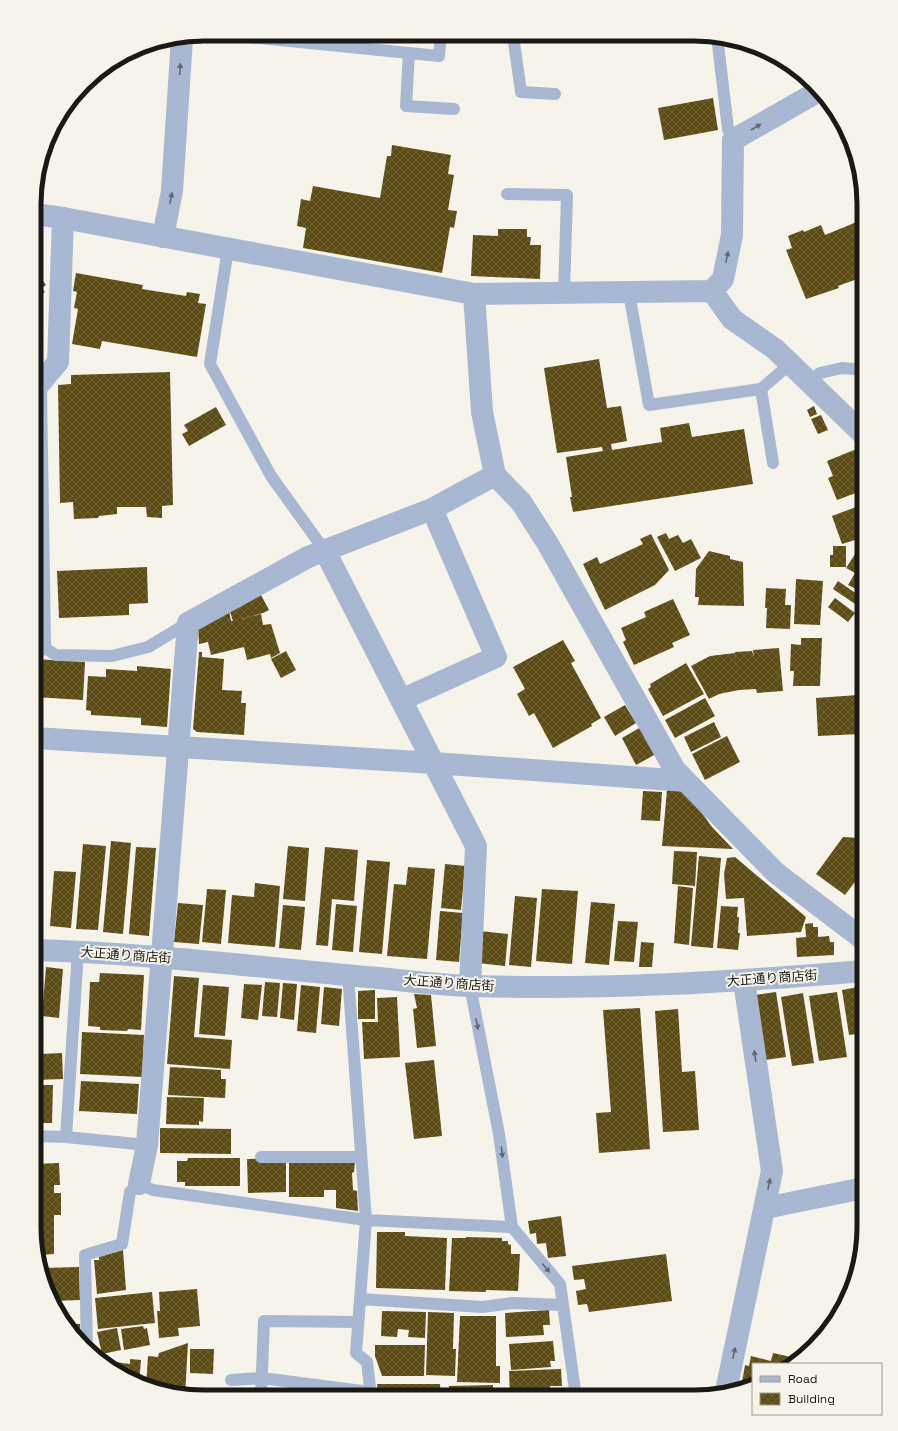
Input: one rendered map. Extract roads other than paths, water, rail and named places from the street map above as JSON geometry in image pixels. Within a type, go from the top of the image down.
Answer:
[{"type":"street","points":[[163,237],[172,191],[182,42]]},
{"type":"street","points":[[41,215],[474,294],[712,291],[722,279],[732,235],[733,140],[814,94]]},
{"type":"street","points":[[41,382],[58,362],[63,218]]},
{"type":"street","points":[[712,291],[732,319],[775,349],[857,428]]},
{"type":"street","points":[[474,294],[482,412],[495,475],[521,502],[548,544],[675,770],[776,873],[857,935]]},
{"type":"street","points":[[139,1184],[146,1145],[188,623],[308,557],[432,509],[495,475]]},
{"type":"street","points":[[401,700],[496,657],[432,509]]},
{"type":"street","points":[[325,551],[476,846],[470,986]]},
{"type":"street","points":[[41,738],[434,763],[686,781]]},
{"type":"street","name":"大正通り商店街","points":[[41,950],[78,951],[162,957],[470,986],[593,987],[744,981],[857,972]]},
{"type":"street","points":[[727,1387],[772,1170],[744,981]]},
{"type":"street","points":[[764,1208],[857,1189]]},
{"type":"lane","points":[[289,41],[439,56],[440,41]]},
{"type":"lane","points":[[514,41],[521,92],[555,94]]},
{"type":"lane","points":[[718,43],[728,129],[733,140]]},
{"type":"lane","points":[[409,53],[406,106],[454,110]]},
{"type":"lane","points":[[507,194],[567,195],[564,293]]},
{"type":"lane","points":[[228,249],[210,364],[271,476],[325,551]]},
{"type":"lane","points":[[629,292],[649,405],[761,389],[790,364]]},
{"type":"lane","points":[[809,382],[820,373],[842,368],[857,369]]},
{"type":"lane","points":[[761,389],[773,463]]},
{"type":"lane","points":[[41,647],[56,655],[112,656],[148,647],[188,623]]},
{"type":"lane","points":[[66,1137],[78,951]]},
{"type":"lane","points":[[348,975],[366,1220],[356,1353],[367,1362],[370,1390]]},
{"type":"lane","points":[[470,986],[499,1134],[512,1227],[560,1284],[575,1390]]},
{"type":"lane","points":[[41,1136],[66,1137],[146,1145]]},
{"type":"lane","points":[[261,1157],[361,1157]]},
{"type":"lane","points":[[87,1340],[85,1255],[122,1244],[130,1192],[139,1184],[153,1190],[366,1220],[512,1227]]},
{"type":"lane","points":[[360,1300],[482,1307],[513,1303],[563,1305]]},
{"type":"lane","points":[[261,1390],[264,1321],[358,1322]]},
{"type":"lane","points":[[231,1380],[262,1378],[343,1390]]}]
